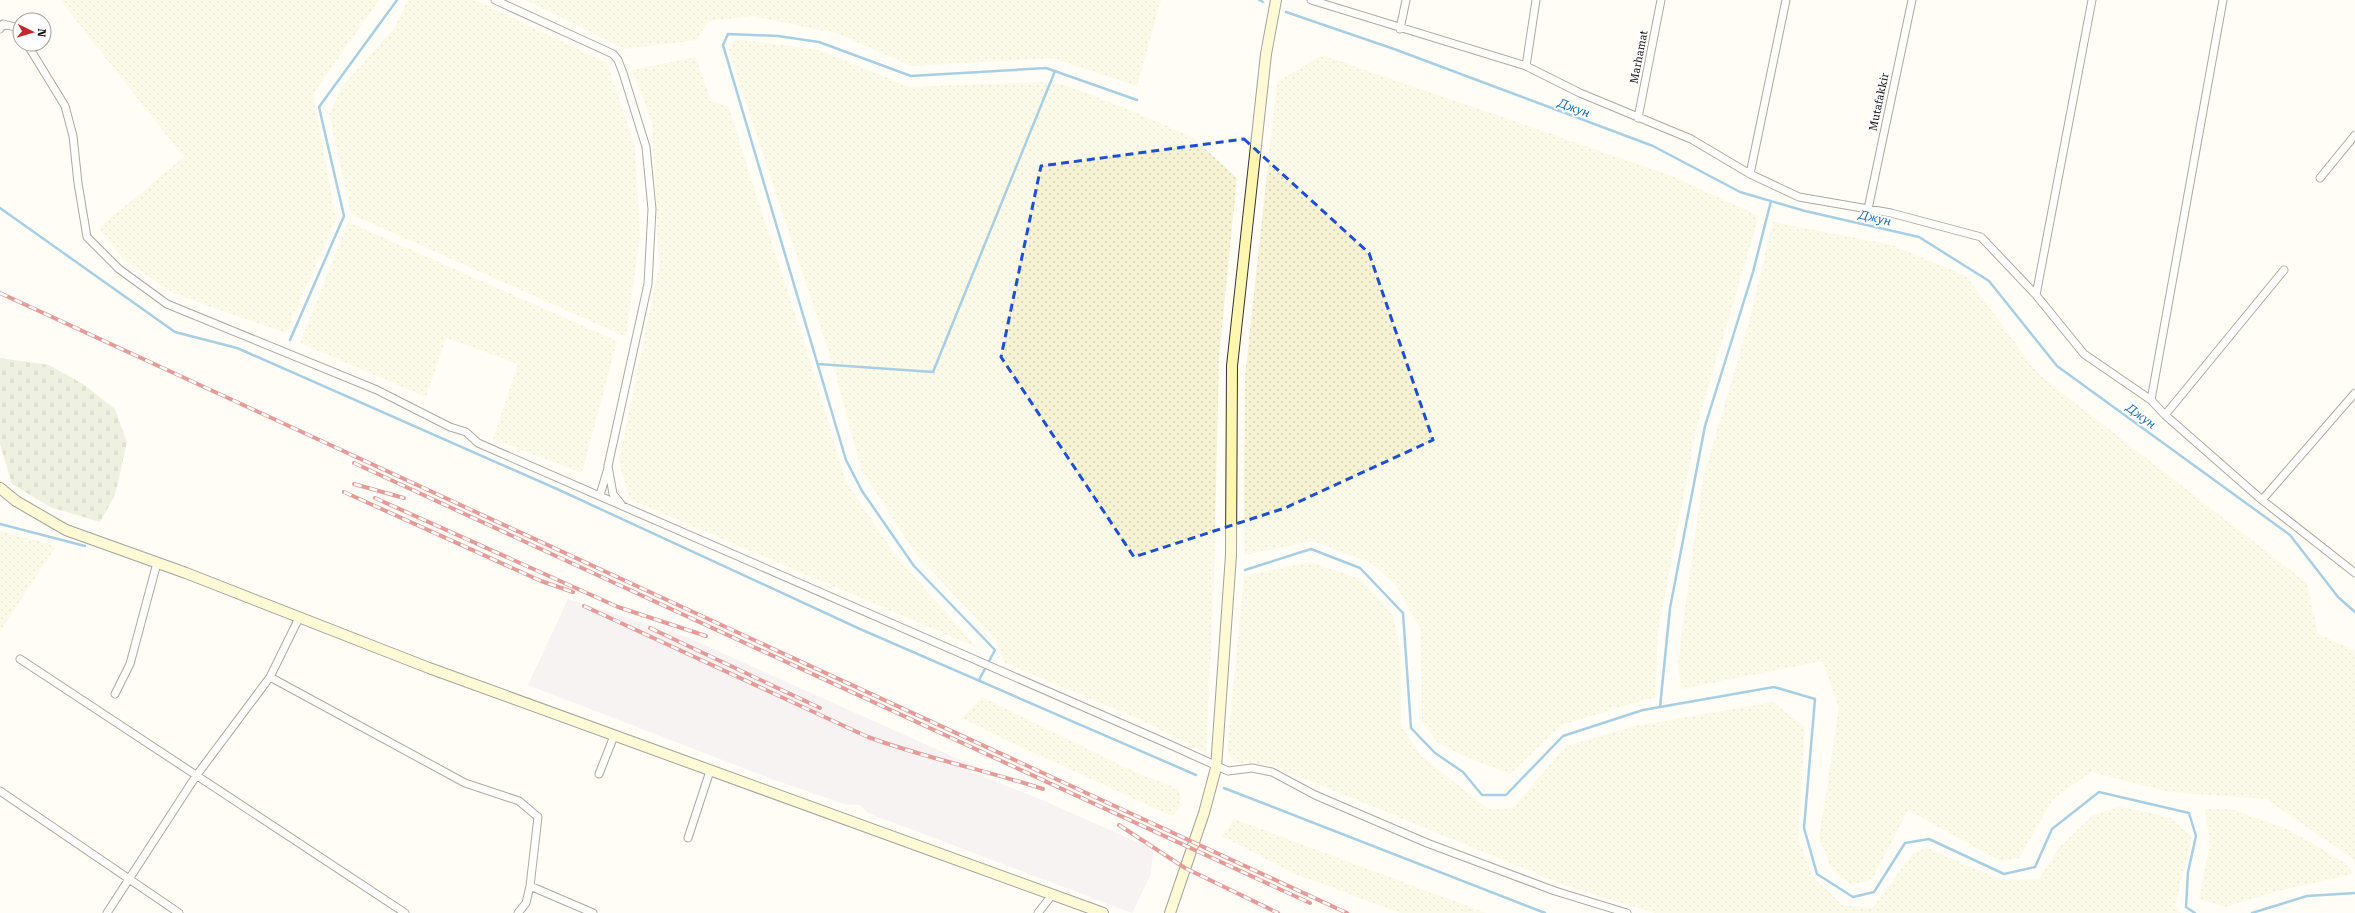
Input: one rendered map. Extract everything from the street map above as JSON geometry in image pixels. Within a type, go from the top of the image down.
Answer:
[{"type":"main road","points":[[1170,913],[1216,768],[1232,555],[1232,366],[1266,54],[1276,0]]},
{"type":"main road","points":[[0,488],[16,501],[66,530],[614,736],[1104,913]]},
{"type":"street","points":[[495,0],[613,54],[618,60],[623,73],[646,147],[652,209],[648,284],[608,466],[600,495]]},
{"type":"street","points":[[1311,0],[1400,29],[1526,66],[1638,118],[1692,139],[1750,174],[1799,197],[1868,209],[1981,237],[2036,294],[2084,354],[2151,400],[2165,415],[2262,500],[2355,573]]},
{"type":"street","points":[[1400,29],[1406,0]]},
{"type":"street","points":[[1526,66],[1536,0]]},
{"type":"street","name":"Marhamat","points":[[1638,118],[1661,0]]},
{"type":"street","points":[[1750,174],[1786,0]]},
{"type":"street","name":"Mutafakkir","points":[[1868,209],[1912,0]]},
{"type":"street","points":[[2036,294],[2092,0]]},
{"type":"street","points":[[2151,400],[2223,0]]},
{"type":"street","points":[[0,29],[3,24],[12,26]]},
{"type":"street","points":[[32,52],[65,106],[74,136],[78,183],[87,236],[119,269],[167,304],[212,320],[377,390],[450,427],[466,432],[478,443],[987,664],[1164,742],[1216,768],[1228,771],[1252,768],[1272,772],[1316,795],[1427,843],[1555,891],[1627,913]]},
{"type":"street","points":[[2320,178],[2355,135]]},
{"type":"street","points":[[2165,415],[2284,270]]},
{"type":"street","points":[[2262,500],[2355,393]]},
{"type":"street","points":[[608,466],[613,494],[622,505]]},
{"type":"street","points":[[115,694],[130,664],[157,563]]},
{"type":"street","points":[[107,913],[196,776],[270,676],[299,618]]},
{"type":"street","points":[[20,659],[405,913]]},
{"type":"street","points":[[270,676],[465,783],[519,801],[538,817],[530,886],[526,903],[518,913]]},
{"type":"street","points":[[599,774],[614,736]]},
{"type":"street","points":[[688,838],[710,771]]},
{"type":"street","points":[[0,791],[179,913]]},
{"type":"street","points":[[530,886],[593,913]]},
{"type":"street","points":[[1038,913],[1052,895]]},
{"type":"highlighted area","points":[[1244,139],[1369,253],[1433,440],[1285,508],[1134,557],[1001,357],[1041,166]]},
{"type":"shaded area","points":[[60,0],[379,0],[313,94],[336,219],[286,333],[175,294],[123,259],[99,228],[184,157]]},
{"type":"shaded area","points":[[408,0],[475,0],[607,63],[635,148],[640,235],[626,337],[351,214],[329,114],[342,87],[395,27]]},
{"type":"shaded area","points":[[526,0],[1161,0],[1137,86],[1051,58],[911,66],[839,34],[752,16],[709,21],[697,40],[625,49]]},
{"type":"shaded area","points":[[736,39],[819,50],[909,87],[1043,82],[1064,85],[1123,107],[1192,137],[1237,178],[1219,357],[1214,576],[1206,753],[1141,720],[1005,663],[996,640],[915,553],[861,469],[836,375],[728,49]]},
{"type":"shaded area","points":[[1322,55],[1667,174],[1759,216],[1697,425],[1658,632],[1655,697],[1561,725],[1510,774],[1464,756],[1437,742],[1422,721],[1421,630],[1395,584],[1371,563],[1313,541],[1244,555],[1245,376],[1277,82]]},
{"type":"shaded area","points":[[695,57],[711,101],[728,106],[813,371],[846,482],[897,557],[976,647],[629,499],[619,461],[659,266],[652,121],[632,70]]},
{"type":"shaded area","points":[[348,222],[617,341],[582,473],[493,439],[518,364],[446,338],[426,397],[300,343]]},
{"type":"shaded area","points":[[1773,222],[1892,245],[1966,276],[2038,374],[2307,583],[2318,634],[2355,651],[2355,860],[2266,799],[2170,792],[2091,772],[2053,799],[2019,858],[2000,861],[1908,810],[1872,879],[1852,885],[1833,871],[1819,839],[1839,708],[1822,661],[1681,689],[1678,661],[1703,478],[1749,322]]},
{"type":"shaded area","points":[[0,531],[56,546],[0,631]]},
{"type":"shaded area","points":[[1310,562],[1360,579],[1393,615],[1401,654],[1401,725],[1420,755],[1488,809],[1513,808],[1566,746],[1635,726],[1773,702],[1805,727],[1798,838],[1812,876],[1842,905],[1873,908],[1913,853],[1927,848],[2002,880],[2039,879],[2060,847],[2092,816],[2119,806],[2171,818],[2192,837],[2175,906],[2181,913],[1655,913],[1569,887],[1274,766],[1235,762],[1227,752],[1244,576]]},
{"type":"shaded area","points":[[568,599],[682,635],[974,766],[972,772],[1042,800],[1153,849],[1151,874],[1132,913],[868,813],[860,805],[844,804],[769,778],[528,685]]},
{"type":"shaded area","points":[[982,697],[1135,772],[1179,789],[1182,805],[1172,816],[1006,740],[962,718]]},
{"type":"shaded area","points":[[2205,809],[2231,809],[2285,828],[2345,863],[2353,874],[2274,892],[2225,907],[2199,899],[2210,843]]},
{"type":"shaded area","points":[[1234,819],[1486,913],[1400,913],[1293,873],[1222,836]]},
{"type":"green space","points":[[0,358],[49,365],[83,384],[115,409],[127,442],[115,495],[100,522],[50,507],[12,484],[0,444]]},
{"type":"waterway","points":[[290,340],[344,216],[319,107],[397,0]]},
{"type":"waterway","name":"Джун","points":[[1259,0],[1263,2]]},
{"type":"waterway","name":"Джун","points":[[1286,12],[1394,49],[1653,146],[1740,192],[1805,211],[1919,237],[1989,281],[2057,366],[2290,535],[2338,597],[2355,612]]},
{"type":"waterway","points":[[979,680],[995,650],[914,566],[862,491],[846,460],[723,45],[728,34],[778,36],[819,42],[911,76],[1046,68],[1137,100]]},
{"type":"waterway","points":[[818,364],[933,372],[1055,71]]},
{"type":"waterway","points":[[1660,707],[1670,608],[1705,426],[1753,272],[1771,201]]},
{"type":"waterway","points":[[0,208],[175,332],[237,348],[557,489],[860,629],[1196,775]]},
{"type":"waterway","points":[[0,524],[85,546]]},
{"type":"waterway","points":[[1245,570],[1311,549],[1360,568],[1403,613],[1411,728],[1435,753],[1463,772],[1482,795],[1506,795],[1563,736],[1643,710],[1774,687],[1815,699],[1804,828],[1817,874],[1853,897],[1874,892],[1905,843],[1929,839],[2004,874],[2035,867],[2052,829],[2099,792],[2189,813],[2196,836],[2188,872],[2186,907],[2195,913]]},
{"type":"waterway","points":[[1224,788],[1545,913]]},
{"type":"waterway","points":[[2252,913],[2307,896],[2355,893]]},
{"type":"railway","points":[[0,293],[1347,913]]},
{"type":"railway","points":[[354,463],[1310,903]]},
{"type":"railway","points":[[354,484],[404,498]]},
{"type":"railway","points":[[344,492],[541,581],[573,592]]},
{"type":"railway","points":[[375,498],[618,607],[706,636]]},
{"type":"railway","points":[[584,606],[868,737],[1043,789]]},
{"type":"railway","points":[[650,628],[820,708]]},
{"type":"railway","points":[[1119,825],[1185,868],[1278,913]]}]
